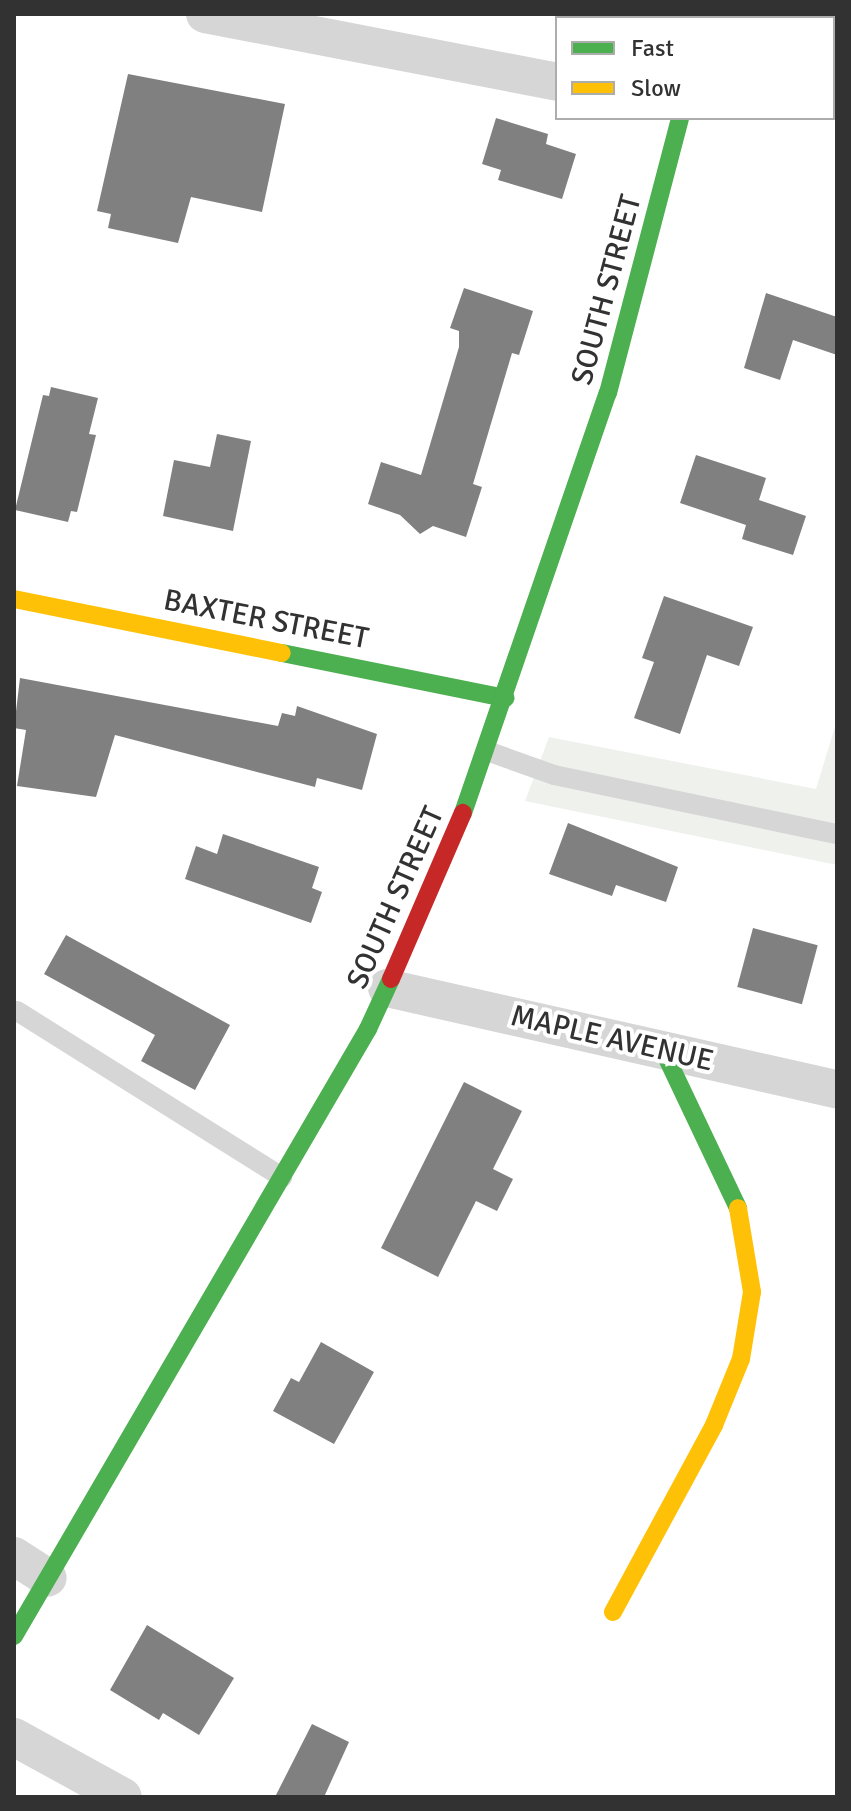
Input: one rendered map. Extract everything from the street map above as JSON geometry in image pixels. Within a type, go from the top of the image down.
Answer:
[{"type":"main road","name":"SOUTH STREET","points":[[14,1636],[282,1177],[387,988],[487,751],[506,698],[633,312],[680,120]]},
{"type":"main road","name":"BAXTER STREET","points":[[14,599],[506,698]]},
{"type":"main road","points":[[613,1612],[714,1425],[741,1359],[752,1292],[742,1216],[663,1050]]},
{"type":"street","points":[[205,14],[555,82]]},
{"type":"street","name":"MAPLE AVENUE","points":[[387,988],[837,1089]]},
{"type":"street","points":[[14,1556],[48,1578]]},
{"type":"street","points":[[14,1737],[123,1797]]},
{"type":"lane","points":[[487,751],[554,775],[837,834]]},
{"type":"lane","points":[[17,1011],[282,1177]]},
{"type":"shaded area","points":[[837,720],[837,865],[525,801],[549,737],[816,789]]},
{"type":"building","points":[[128,74],[285,104],[262,212],[191,197],[178,243],[108,228],[111,214],[97,211]]},
{"type":"building","points":[[496,118],[548,134],[546,144],[576,154],[562,199],[498,180],[501,170],[482,164]]},
{"type":"building","points":[[464,288],[533,311],[519,355],[512,353],[473,484],[482,487],[466,537],[433,526],[420,534],[400,515],[368,504],[381,462],[421,475],[459,347],[459,331],[450,328]]},
{"type":"building","points":[[766,293],[837,317],[837,355],[793,340],[780,380],[744,368]]},
{"type":"building","points":[[51,387],[98,398],[89,434],[96,435],[77,512],[71,511],[68,522],[15,510],[43,395],[49,396]]},
{"type":"building","points":[[217,434],[251,441],[233,531],[163,516],[174,460],[210,467]]},
{"type":"building","points":[[696,455],[766,478],[759,500],[806,516],[793,555],[742,539],[746,525],[680,503]]},
{"type":"building","points":[[664,596],[753,627],[739,666],[707,655],[680,734],[634,718],[654,662],[642,658]]},
{"type":"building","points":[[20,678],[278,726],[282,713],[295,716],[297,706],[377,734],[362,790],[317,778],[315,787],[115,735],[96,797],[17,786],[26,730],[14,728]]},
{"type":"building","points":[[568,823],[678,867],[666,902],[616,885],[612,896],[549,874]]},
{"type":"building","points":[[223,834],[319,867],[312,888],[322,892],[311,923],[185,879],[196,846],[217,854]]},
{"type":"building","points":[[753,928],[818,945],[802,1004],[737,987]]},
{"type":"building","points":[[66,935],[230,1025],[195,1090],[141,1061],[155,1035],[44,974]]},
{"type":"building","points":[[464,1082],[522,1111],[493,1169],[513,1179],[497,1211],[476,1201],[438,1277],[381,1248]]},
{"type":"building","points":[[321,1342],[374,1372],[334,1444],[273,1411],[291,1378],[299,1382]]},
{"type":"building","points":[[147,1625],[234,1678],[199,1735],[163,1713],[159,1720],[110,1690]]},
{"type":"building","points":[[312,1724],[349,1742],[324,1797],[275,1797]]},
{"type":"traffic: fast","points":[[463,813],[608,393],[679,120]]},
{"type":"traffic: fast","points":[[282,653],[506,698]]},
{"type":"traffic: fast","points":[[14,1636],[368,1029],[391,979]]},
{"type":"traffic: fast","points":[[663,1050],[738,1208]]},
{"type":"traffic: slow","points":[[14,599],[282,653]]},
{"type":"traffic: slow","points":[[613,1612],[714,1425],[741,1359],[752,1292],[738,1208]]},
{"type":"traffic: jam","points":[[391,979],[463,813]]}]
